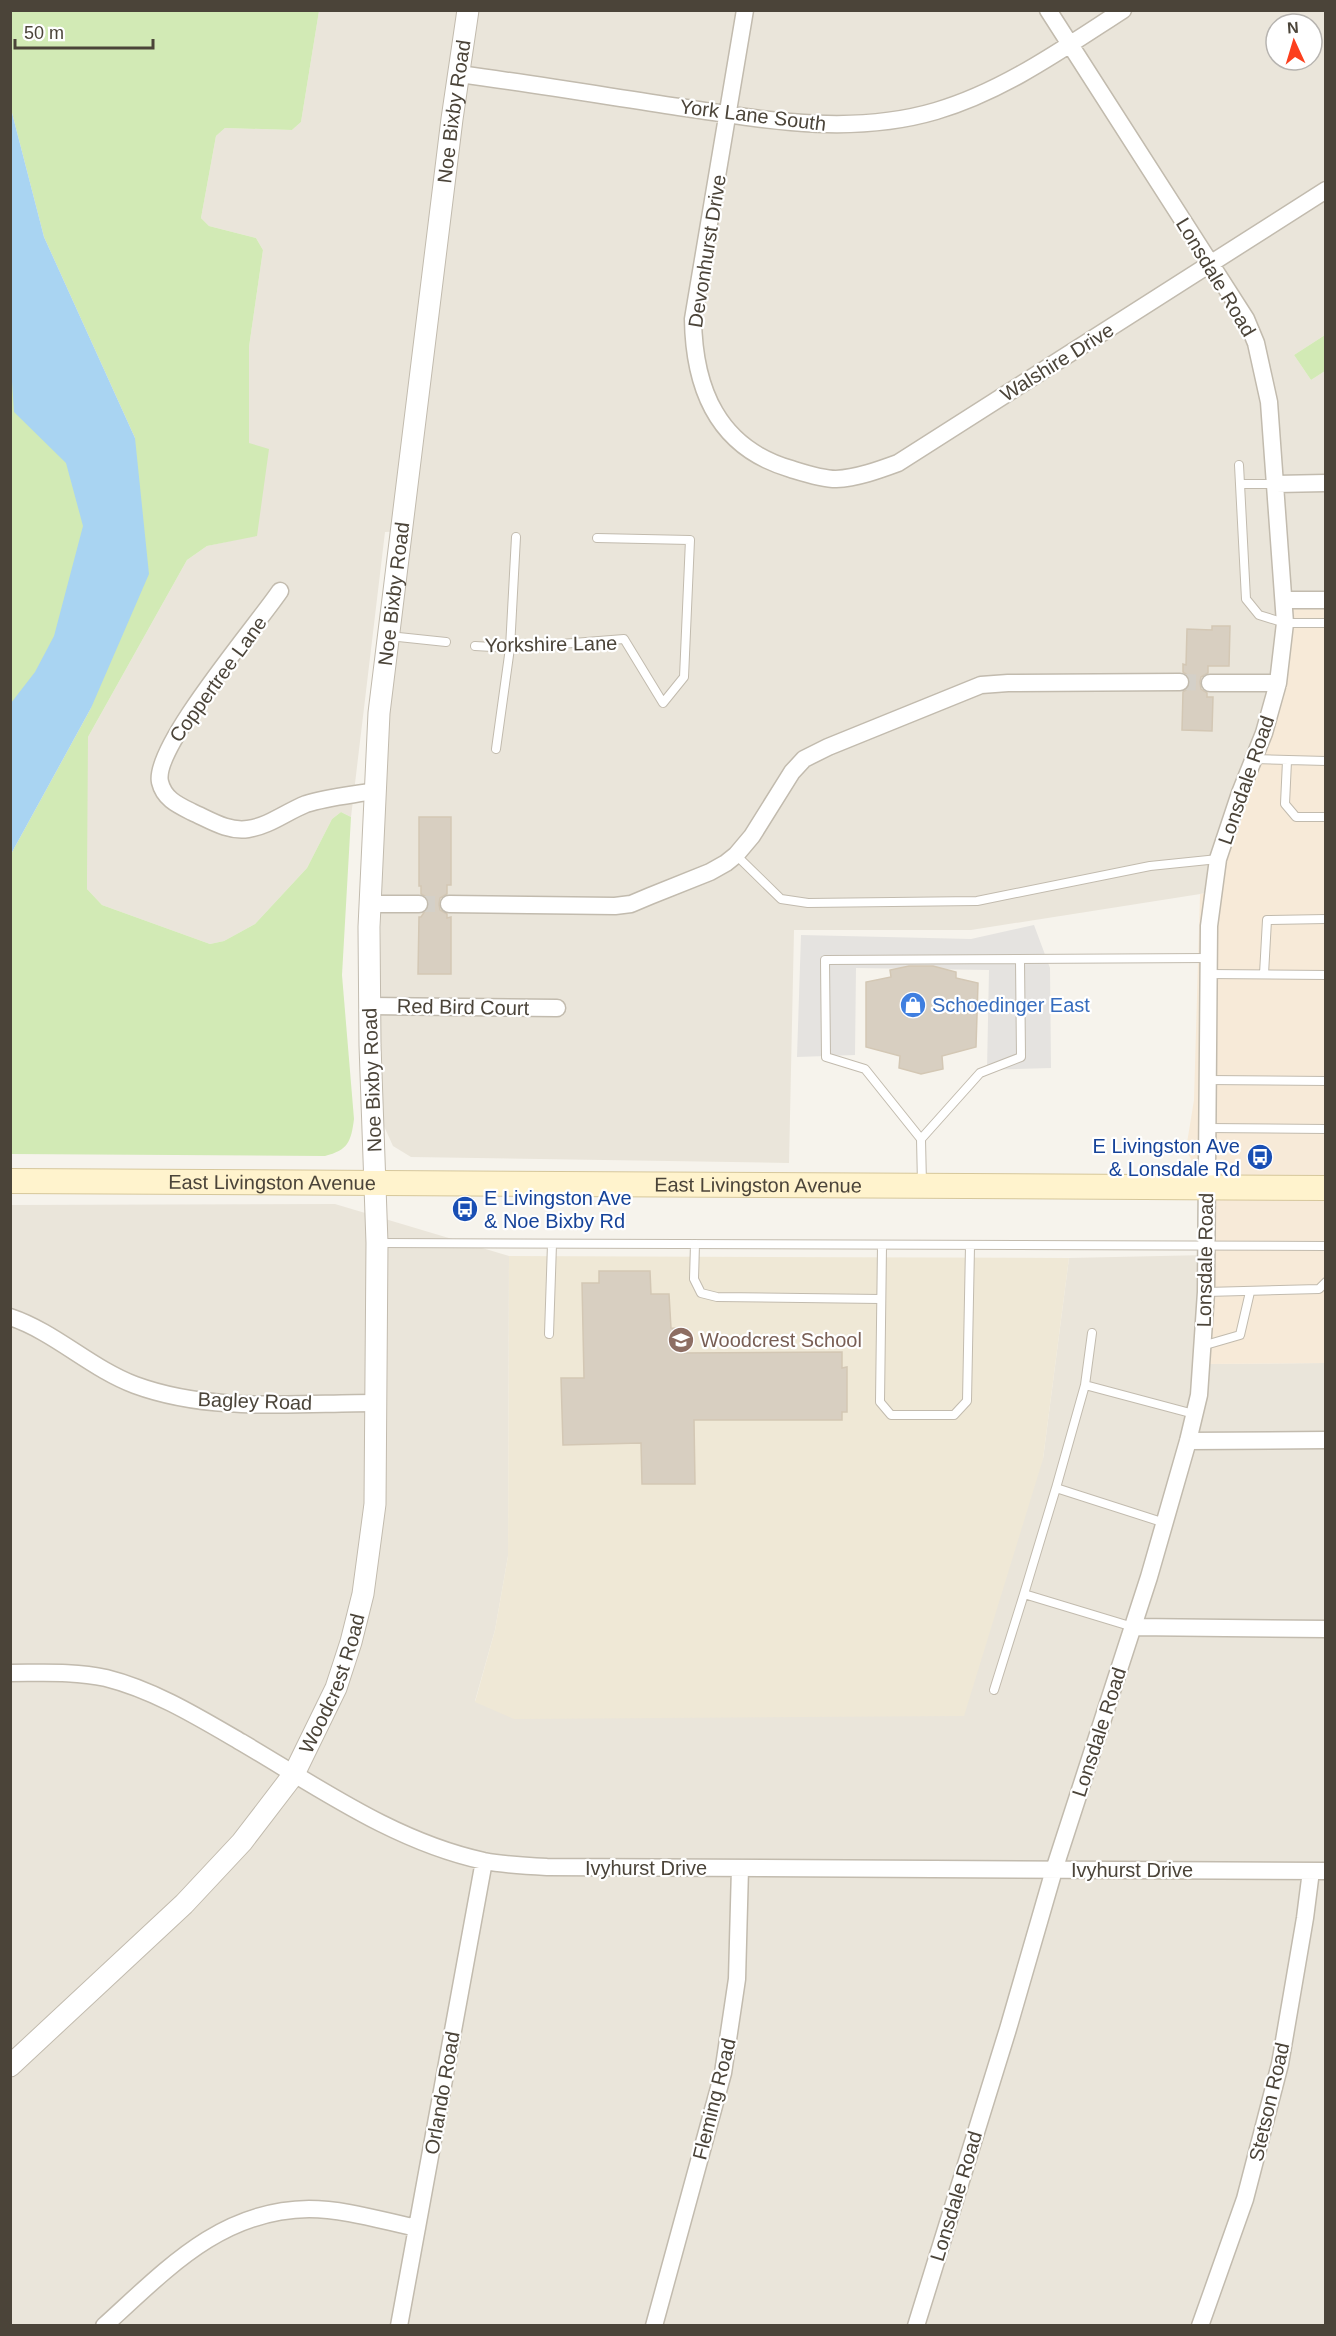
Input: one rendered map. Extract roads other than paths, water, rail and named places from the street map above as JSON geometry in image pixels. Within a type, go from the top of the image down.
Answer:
[{"type":"main road","name":"East Livingston Avenue","points":[[10,1181],[1326,1188]]},
{"type":"street","name":"Noe Bixby Road","points":[[375,1183],[369,1006],[370,904],[379,713],[452,119],[468,10]]},
{"type":"street","name":"Devonhurst Drive","points":[[746,10],[693,319],[694,350],[701,385],[711,406],[729,431],[748,448],[772,464]]},
{"type":"street","name":"Lonsdale Road","points":[[916,2325],[1008,2029],[1054,1870],[1165,1522],[1199,1395],[1206,1292],[1209,926],[1218,859],[1240,793],[1264,734],[1278,683],[1285,623],[1269,402],[1256,343],[1246,319],[1209,265],[1085,68],[1068,46],[1048,10]]},
{"type":"street","name":"York Lane South","points":[[459,74],[727,115],[815,125],[853,125],[903,120],[937,111],[976,96],[1013,79],[1123,10]]},
{"type":"street","name":"Walshire Drive","points":[[772,464],[802,473],[835,479],[868,474],[898,462],[1326,190]]},
{"type":"street","points":[[1276,484],[1326,483]]},
{"type":"street","name":"Coppertree Lane","points":[[280,591],[207,688],[170,743],[159,772],[162,790],[174,804],[230,829],[261,826],[307,804],[374,791]]},
{"type":"street","points":[[1285,600],[1326,600]]},
{"type":"street","points":[[449,904],[615,906],[631,904],[710,872],[736,855],[753,836],[792,772],[804,759],[981,685],[1008,682],[1180,682]]},
{"type":"street","points":[[1210,683],[1278,683]]},
{"type":"street","points":[[370,904],[419,904]]},
{"type":"street","name":"Red Bird Court","points":[[369,1006],[557,1008]]},
{"type":"street","name":"Woodcrest Road","points":[[10,2066],[212,1876],[242,1842],[294,1774],[336,1688],[363,1594],[375,1504],[377,1243],[375,1183]]},
{"type":"street","name":"Bagley Road","points":[[10,1317],[40,1331],[98,1368],[135,1385],[166,1394],[241,1404],[376,1403]]},
{"type":"street","points":[[1188,1441],[1326,1440]]},
{"type":"street","points":[[1132,1627],[1326,1629]]},
{"type":"street","name":"Ivyhurst Drive","points":[[10,1673],[76,1674],[105,1678],[144,1690],[191,1713],[393,1830],[450,1852],[484,1861],[548,1867],[1318,1871]]},
{"type":"street","name":"Orlando Road","points":[[399,2325],[484,1861]]},
{"type":"street","name":"Fleming Road","points":[[654,2325],[723,2073],[737,1978],[740,1868]]},
{"type":"street","name":"Stetson Road","points":[[1200,2325],[1245,2199],[1280,2064],[1305,1918],[1318,1871]]},
{"type":"street","points":[[104,2325],[200,2243],[223,2229],[257,2216],[280,2211],[311,2209],[417,2228]]},
{"type":"lane","points":[[1239,465],[1246,599],[1259,615],[1285,623],[1326,623]]},
{"type":"lane","points":[[1240,484],[1276,484]]},
{"type":"lane","points":[[496,749],[510,648],[516,537]]},
{"type":"lane","name":"Yorkshire Lane","points":[[475,646],[510,648],[624,639],[663,703],[684,677],[690,540],[597,538]]},
{"type":"lane","points":[[388,636],[446,642]]},
{"type":"lane","points":[[1254,759],[1326,761]]},
{"type":"lane","points":[[1287,761],[1285,804],[1296,817],[1326,817]]},
{"type":"lane","points":[[736,855],[781,899],[808,903],[977,901],[1150,866],[1218,859]]},
{"type":"lane","points":[[1264,974],[1267,920],[1326,919]]},
{"type":"lane","points":[[922,1187],[921,1138],[866,1069],[826,1058],[825,960],[1020,960],[1208,966],[1264,974],[1326,975]]},
{"type":"lane","points":[[921,1138],[980,1073],[1021,1057],[1020,960]]},
{"type":"lane","points":[[1207,1080],[1326,1081]]},
{"type":"lane","points":[[1207,1128],[1326,1129]]},
{"type":"lane","points":[[377,1243],[1326,1246]]},
{"type":"lane","points":[[549,1334],[552,1244]]},
{"type":"lane","points":[[695,1244],[694,1279],[701,1293],[717,1297],[880,1299]]},
{"type":"lane","points":[[882,1246],[880,1402],[891,1415],[954,1415],[967,1401],[970,1246]]},
{"type":"lane","points":[[1206,1292],[1318,1289],[1326,1282]]},
{"type":"lane","points":[[1203,1346],[1240,1335],[1250,1292]]},
{"type":"lane","points":[[994,1690],[1085,1385],[1092,1333]]},
{"type":"lane","points":[[1085,1385],[1194,1414]]},
{"type":"lane","points":[[1056,1488],[1165,1522]]},
{"type":"lane","points":[[1024,1594],[1132,1627]]},
{"type":"water","points":[[11,109],[44,237],[135,438],[149,574],[91,708],[11,854],[11,703],[35,672],[54,636],[83,526],[66,463],[14,412],[10,351]]},
{"type":"tunnel","points":[[1180,682],[1210,683]]},
{"type":"tunnel","points":[[419,904],[449,904]]},
{"type":"place","name":"Schoedinger East","points":[[913,1005]]},
{"type":"place","name":"E Livingston Ave & Lonsdale Rd","points":[[1260,1157]]},
{"type":"place","name":"E Livingston Ave & Noe Bixby Rd","points":[[465,1209]]},
{"type":"place","name":"Woodcrest School","points":[[681,1340]]}]
